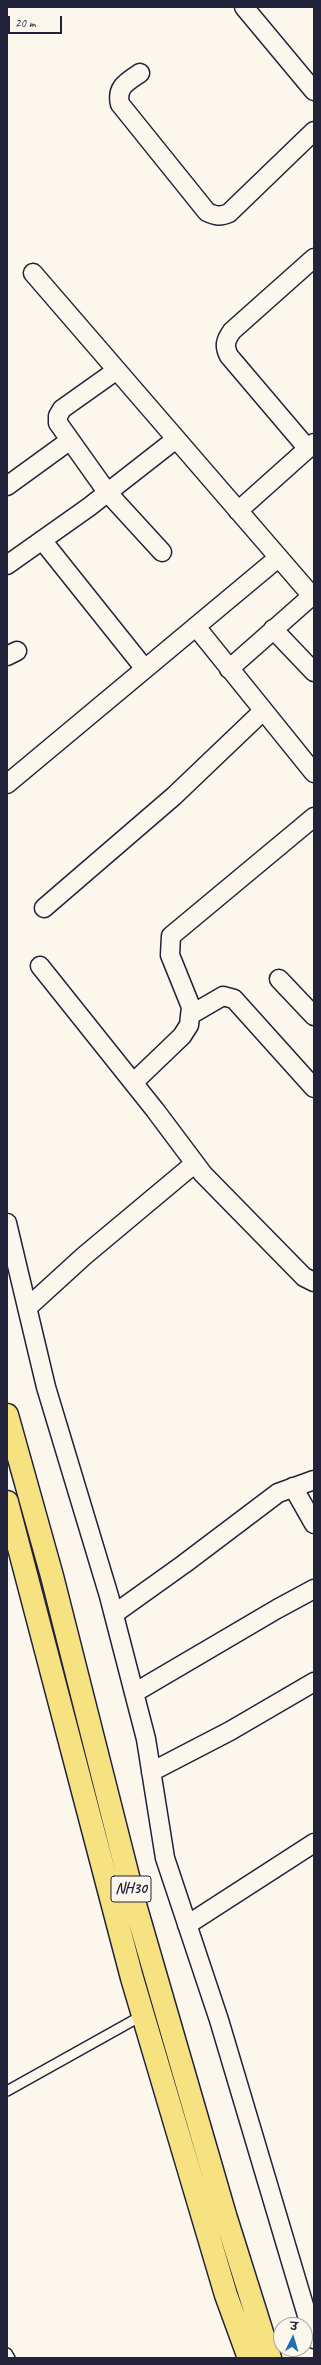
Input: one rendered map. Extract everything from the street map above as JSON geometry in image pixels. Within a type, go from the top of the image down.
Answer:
[{"type":"highway","name":"NH30","points":[[7,1415],[52,1576],[136,1908],[225,2215],[270,2358]]},
{"type":"highway","name":"NH30","points":[[7,1502],[143,2015],[226,2295],[249,2358]]},
{"type":"street","points":[[244,7],[314,91]]},
{"type":"street","points":[[140,73],[122,86],[119,92],[120,104],[207,212],[216,216],[222,216],[229,213],[314,131]]},
{"type":"street","points":[[238,511],[311,446],[229,356],[225,348],[226,340],[232,331],[314,258]]},
{"type":"street","points":[[33,274],[278,558],[313,595],[229,669]]},
{"type":"street","points":[[117,370],[62,409],[58,416],[58,423],[69,441],[107,492],[162,552]]},
{"type":"street","points":[[7,565],[107,492],[176,439]]},
{"type":"street","points":[[7,486],[69,441]]},
{"type":"street","points":[[42,540],[145,669]]},
{"type":"street","points":[[7,784],[196,628],[278,558]]},
{"type":"street","points":[[196,628],[314,773]]},
{"type":"street","points":[[273,629],[314,672]]},
{"type":"street","points":[[44,908],[174,796],[263,712]]},
{"type":"street","points":[[134,1082],[182,1036],[189,1025],[192,1014],[191,1007],[170,955],[171,936],[314,817]]},
{"type":"street","points":[[40,966],[134,1082],[169,1127],[194,1164],[304,1276],[314,1282]]},
{"type":"street","points":[[279,979],[314,1016]]},
{"type":"street","points":[[192,1014],[223,996],[234,999],[314,1088]]},
{"type":"street","points":[[28,1308],[84,1256],[194,1164]]},
{"type":"street","points":[[7,1223],[46,1387],[114,1614],[146,1739],[165,1858],[219,2020],[310,2311],[314,2339]]},
{"type":"street","points":[[114,1614],[190,1560],[261,1504],[278,1493],[314,1480]]},
{"type":"street","points":[[293,1487],[314,1524]]},
{"type":"street","points":[[134,1693],[277,1609],[314,1590]]},
{"type":"street","points":[[151,1772],[230,1731],[314,1682]]},
{"type":"street","points":[[187,1925],[314,1843]]},
{"type":"lane","points":[[7,2091],[143,2015]]},
{"type":"lane","points":[[7,2353],[10,2358]]}]
